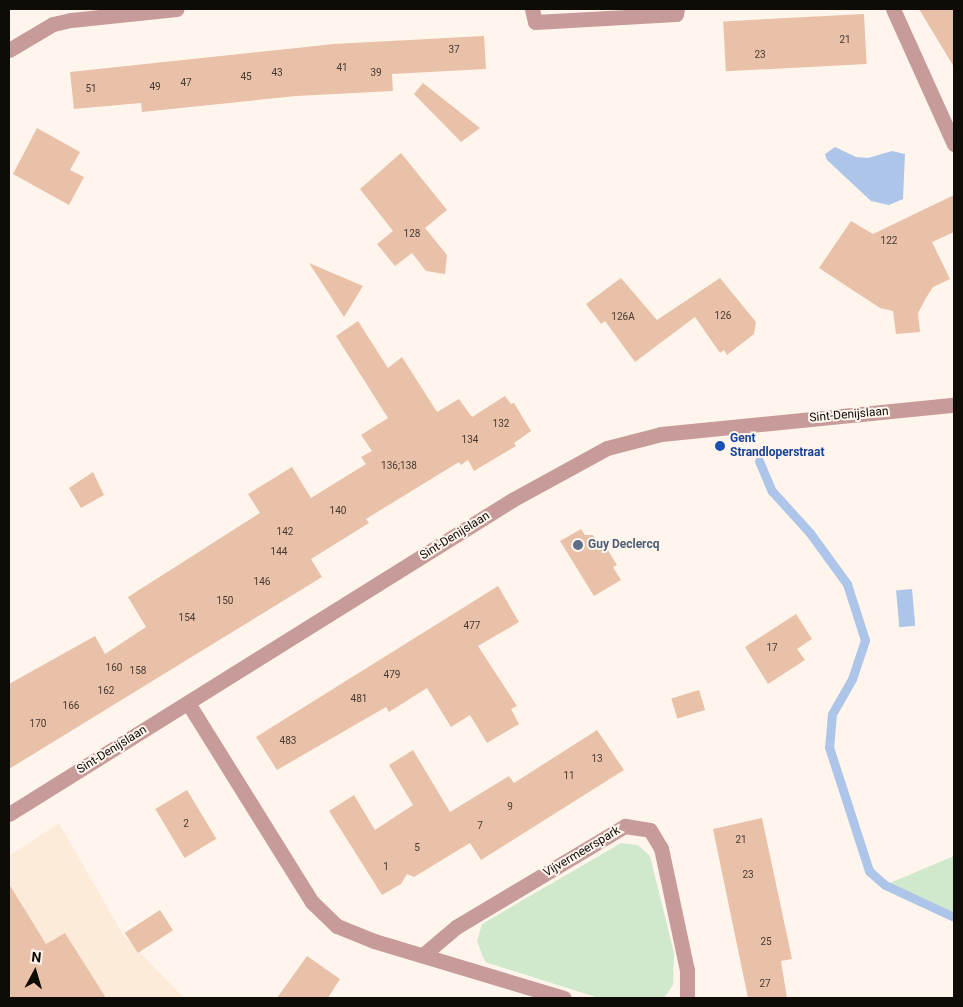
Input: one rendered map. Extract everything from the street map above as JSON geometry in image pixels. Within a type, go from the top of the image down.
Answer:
[{"type":"street","points":[[9,50],[53,24],[71,20],[176,9]]},
{"type":"street","points":[[532,9],[535,22],[676,14],[678,9]]},
{"type":"street","points":[[893,9],[954,144]]},
{"type":"street","name":"Sint-Denijslaan","points":[[9,814],[512,500],[607,448],[669,432],[954,405]]},
{"type":"street","points":[[188,703],[312,902],[337,926],[423,955],[564,998]]},
{"type":"street","name":"Vijvermeerspark","points":[[423,955],[456,927],[624,826],[650,830],[661,848],[687,970],[687,998]]},
{"type":"shaded area","points":[[59,823],[124,936],[184,998],[9,998],[9,856]]},
{"type":"green space","points":[[621,843],[638,845],[650,856],[674,953],[673,985],[664,998],[599,998],[485,962],[477,941],[482,924]]},
{"type":"green space","points":[[954,856],[954,917],[885,885]]},
{"type":"water","points":[[835,147],[856,157],[868,158],[892,151],[905,154],[903,199],[889,205],[871,201],[827,160],[825,154]]},
{"type":"water","points":[[912,589],[915,626],[899,627],[896,590]]},
{"type":"building","points":[[919,9],[954,9],[954,67]]},
{"type":"building","points":[[864,14],[867,64],[726,71],[723,21]]},
{"type":"building","points":[[484,36],[486,69],[392,74],[393,91],[296,96],[142,112],[141,103],[74,109],[70,72],[334,44]]},
{"type":"building","points":[[423,83],[480,128],[461,142],[414,94]]},
{"type":"building","points":[[37,128],[80,152],[70,170],[84,177],[69,205],[13,174]]},
{"type":"building","points":[[401,153],[447,210],[425,228],[447,255],[445,274],[426,271],[412,253],[395,266],[377,244],[393,231],[360,189]]},
{"type":"building","points":[[954,195],[954,232],[932,242],[950,279],[933,287],[926,298],[918,313],[920,332],[896,334],[893,311],[880,308],[819,268],[851,221],[873,234]]},
{"type":"building","points":[[309,263],[363,286],[344,317]]},
{"type":"building","points":[[621,278],[657,320],[720,278],[756,322],[754,334],[727,355],[724,350],[720,353],[695,317],[635,362],[605,321],[601,324],[586,304]]},
{"type":"building","points":[[358,321],[388,368],[402,357],[437,412],[459,399],[472,417],[505,396],[511,404],[514,403],[531,431],[514,443],[516,446],[474,471],[468,460],[461,465],[459,462],[366,519],[369,523],[311,559],[322,577],[9,769],[9,684],[95,636],[105,654],[146,627],[128,597],[260,513],[248,494],[292,467],[311,498],[366,464],[361,457],[372,451],[361,435],[388,418],[336,336]]},
{"type":"building","points":[[93,472],[104,495],[81,508],[69,488]]},
{"type":"building","points":[[581,529],[585,535],[593,535],[601,547],[604,544],[617,565],[613,567],[621,580],[594,596],[560,541]]},
{"type":"building","points":[[498,586],[519,622],[478,646],[517,706],[511,709],[519,724],[487,743],[470,715],[451,727],[427,688],[389,712],[386,707],[277,770],[256,737]]},
{"type":"building","points":[[796,614],[812,639],[797,649],[805,660],[768,684],[745,647]]},
{"type":"building","points":[[699,690],[705,710],[677,719],[671,698]]},
{"type":"building","points":[[597,730],[624,770],[481,860],[470,843],[414,877],[407,874],[401,884],[382,895],[329,811],[354,795],[375,830],[413,805],[389,765],[413,750],[450,812],[509,776],[514,783]]},
{"type":"building","points":[[187,790],[216,839],[185,858],[155,809]]},
{"type":"building","points":[[762,818],[792,959],[781,961],[787,998],[748,998],[713,829]]},
{"type":"building","points":[[9,884],[46,944],[65,933],[106,998],[9,998]]},
{"type":"building","points":[[160,910],[173,930],[138,953],[125,933]]},
{"type":"building","points":[[307,956],[340,979],[328,998],[277,998]]},
{"type":"waterway","points":[[759,461],[772,491],[810,533],[847,584],[865,640],[852,679],[832,714],[829,747],[869,871],[885,885],[954,917]]},
{"type":"place","name":"Gent Strandloperstraat","points":[[720,446]]},
{"type":"place","name":"Guy Declercq","points":[[578,545]]}]
